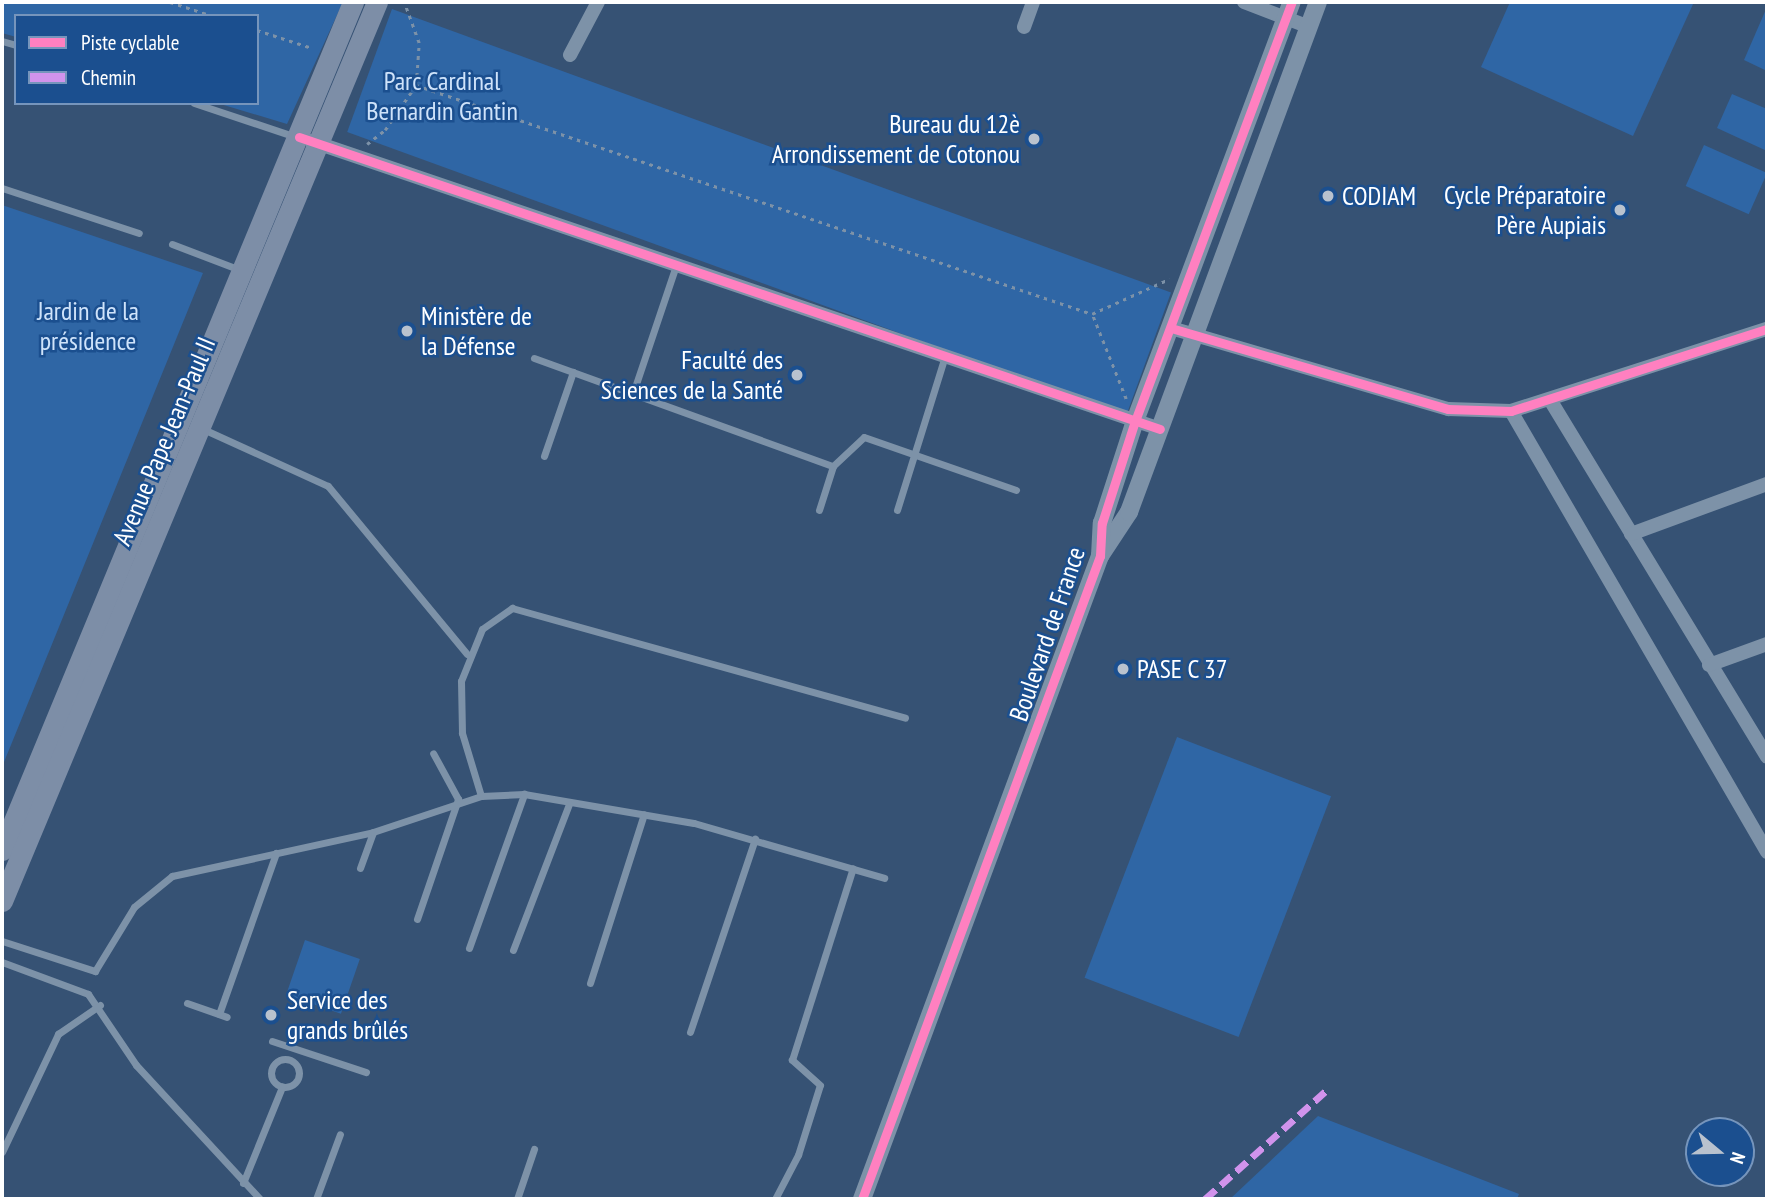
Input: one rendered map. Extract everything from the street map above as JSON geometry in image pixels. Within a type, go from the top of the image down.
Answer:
[{"type":"main road","name":"Avenue Pape Jean-Paul II","points":[[309,141],[332,55],[353,2]]},
{"type":"main road","name":"Avenue Pape Jean-Paul II","points":[[2,901],[199,427],[255,275],[309,141],[377,2]]},
{"type":"main road","name":"Avenue Pape Jean-Paul II","points":[[2,850],[255,275]]},
{"type":"street","points":[[570,55],[598,2]]},
{"type":"street","points":[[1024,27],[1033,2]]},
{"type":"street","points":[[1244,2],[1289,10],[1309,27]]},
{"type":"street","name":"Boulevard de France","points":[[1100,556],[1121,531],[1318,2]]},
{"type":"street","name":"Boulevard de France","points":[[862,1199],[1100,556],[1102,523],[1135,421],[1289,10]]},
{"type":"street","points":[[309,141],[1160,429]]},
{"type":"street","points":[[1171,328],[1448,409],[1511,411],[1552,403],[1767,329]]},
{"type":"street","points":[[1552,403],[1767,757]]},
{"type":"street","points":[[1511,411],[1767,852]]},
{"type":"street","points":[[1631,534],[1767,484]]},
{"type":"street","points":[[1709,665],[1767,645]]},
{"type":"lane","points":[[200,105],[309,141]]},
{"type":"lane","points":[[2,188],[139,233]]},
{"type":"lane","points":[[172,244],[255,275]]},
{"type":"lane","points":[[632,393],[676,265]]},
{"type":"lane","points":[[897,510],[945,356]]},
{"type":"lane","points":[[534,358],[833,466]]},
{"type":"lane","points":[[544,456],[573,372]]},
{"type":"lane","points":[[199,427],[328,486],[467,654]]},
{"type":"lane","points":[[819,510],[833,466],[864,437],[1016,490]]},
{"type":"lane","points":[[481,796],[459,714],[467,654],[496,614],[528,609],[905,718]]},
{"type":"lane","points":[[417,919],[458,799],[433,753]]},
{"type":"lane","points":[[469,948],[523,794]]},
{"type":"lane","points":[[2,941],[95,971],[152,887],[209,865],[373,832],[458,799],[481,796],[523,794],[569,804],[644,814],[755,839],[884,878]]},
{"type":"lane","points":[[513,950],[569,804]]},
{"type":"lane","points":[[590,983],[644,814]]},
{"type":"lane","points":[[360,868],[373,832]]},
{"type":"lane","points":[[690,1032],[755,839]]},
{"type":"lane","points":[[187,1003],[223,1015],[276,853]]},
{"type":"lane","points":[[775,1199],[797,1156],[820,1085],[792,1060],[853,868]]},
{"type":"lane","points":[[2,962],[88,994],[100,1005],[136,1065],[243,1184],[260,1199]]},
{"type":"lane","points":[[2,1152],[53,1041],[100,1005]]},
{"type":"lane","points":[[272,1041],[366,1072]]},
{"type":"lane","points":[[243,1184],[282,1087],[297,1080],[291,1060],[296,1049]]},
{"type":"lane","points":[[282,1087],[274,1083],[272,1066],[291,1060]]},
{"type":"lane","points":[[316,1199],[340,1135]]},
{"type":"lane","points":[[517,1199],[534,1149]]},
{"type":"path","points":[[170,2],[207,14]]},
{"type":"path","points":[[343,152],[385,130],[416,85],[419,43],[404,2]]},
{"type":"path","points":[[259,31],[332,55]]},
{"type":"path","points":[[416,85],[1093,314],[1192,269]]},
{"type":"path","points":[[1093,314],[1135,421]]},
{"type":"green space","points":[[2,2],[343,2],[287,124],[224,105],[259,105],[259,14],[14,14],[14,36],[2,33]]},
{"type":"green space","points":[[1510,2],[1694,2],[1633,136],[1481,67]]},
{"type":"green space","points":[[1767,7],[1767,71],[1744,60]]},
{"type":"green space","name":"Parc Cardinal Bernardin Gantin","points":[[392,9],[1171,293],[1126,416],[347,132]]},
{"type":"green space","points":[[1732,94],[1767,109],[1767,151],[1717,128]]},
{"type":"green space","points":[[1704,145],[1767,173],[1749,214],[1686,186]]},
{"type":"green space","name":"Jardin de la présidence","points":[[2,205],[203,273],[2,767]]},
{"type":"green space","points":[[1177,737],[1331,796],[1239,1037],[1085,978]]},
{"type":"green space","points":[[305,940],[360,959],[341,1014],[286,995]]},
{"type":"green space","points":[[1318,1116],[1519,1194],[1517,1199],[1230,1199]]},
{"type":"marked path","points":[[1205,1199],[1327,1090]]},
{"type":"cycle path","points":[[862,1199],[1100,556],[1102,523],[1135,421],[1292,2]]},
{"type":"cycle path","points":[[299,137],[1160,429]]},
{"type":"cycle path","points":[[1171,328],[1448,409],[1511,411],[1767,329]]},
{"type":"place","name":"Bureau du 12è Arrondissement de Cotonou","points":[[1034,139]]},
{"type":"place","name":"CODIAM","points":[[1328,196]]},
{"type":"place","name":"Cycle Préparatoire Père Aupiais","points":[[1620,210]]},
{"type":"place","name":"Ministère de la Défense","points":[[407,331]]},
{"type":"place","name":"Faculté des Sciences de la Santé","points":[[797,375]]},
{"type":"place","name":"PASE C 37","points":[[1123,669]]},
{"type":"place","name":"Service des grands brûlés","points":[[271,1015]]}]
